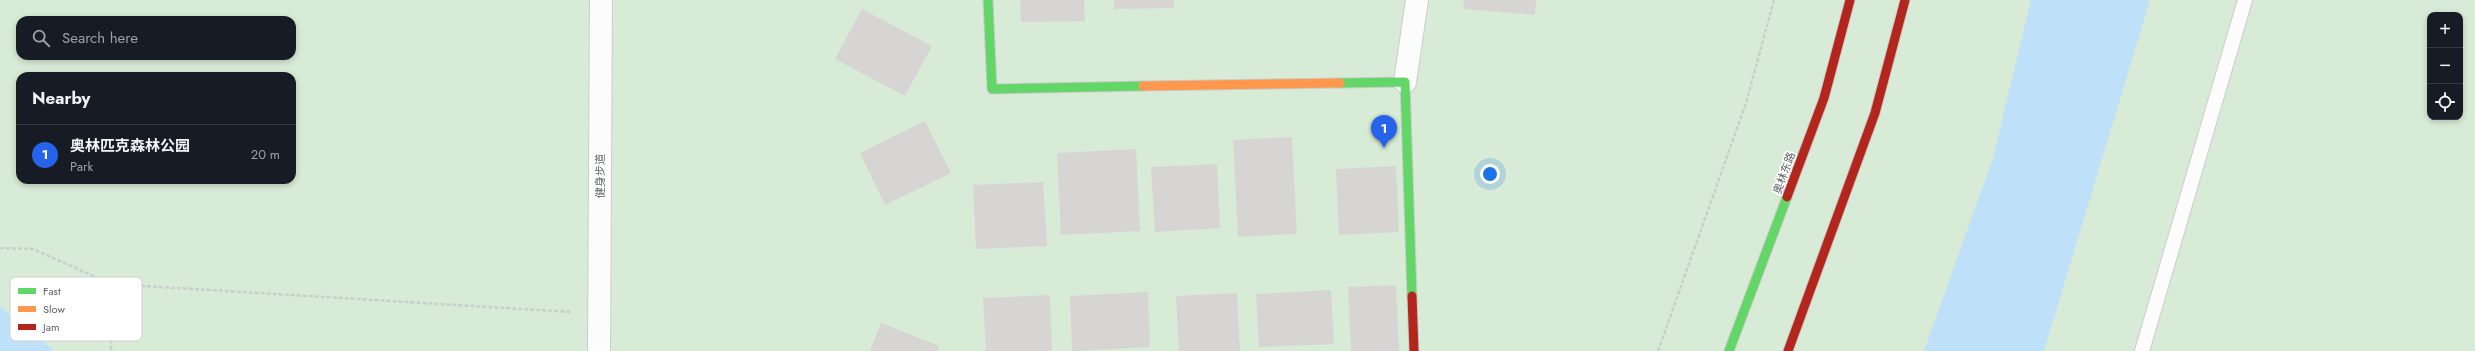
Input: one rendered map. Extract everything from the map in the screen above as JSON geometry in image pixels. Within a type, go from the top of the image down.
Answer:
[{"type":"street","name":"健身步道","points":[[598,351],[601,0]]},
{"type":"street","points":[[988,0],[992,89],[1405,82]]},
{"type":"street","points":[[1414,351],[1405,82],[1417,0]]},
{"type":"street","name":"奥林东路","points":[[1729,351],[1824,98],[1850,0]]},
{"type":"street","points":[[1788,351],[1875,114],[1905,0]]},
{"type":"lane","points":[[2142,351],[2245,0]]},
{"type":"path","points":[[1658,351],[1746,103],[1774,0]]},
{"type":"path","points":[[0,248],[32,249],[94,277]]},
{"type":"path","points":[[142,286],[599,313]]},
{"type":"green space","points":[[0,0],[2475,0],[2475,351],[0,351]]},
{"type":"water","points":[[2031,0],[2150,0],[2044,351],[1924,351],[1993,158]]},
{"type":"water","points":[[0,306],[10,314],[10,341],[42,341],[54,351],[0,351]]},
{"type":"building","points":[[1020,0],[1084,0],[1085,21],[1021,22]]},
{"type":"building","points":[[1114,0],[1174,0],[1174,8],[1114,9]]},
{"type":"building","points":[[1464,0],[1536,0],[1535,15],[1463,9]]},
{"type":"building","points":[[862,9],[932,46],[905,96],[835,59]]},
{"type":"building","points":[[925,121],[951,173],[885,205],[860,153]]},
{"type":"building","points":[[1292,137],[1297,234],[1238,237],[1233,140]]},
{"type":"building","points":[[1136,149],[1140,231],[1061,235],[1057,153]]},
{"type":"building","points":[[1217,164],[1220,228],[1155,232],[1151,167]]},
{"type":"building","points":[[1396,166],[1399,232],[1339,235],[1336,169]]},
{"type":"building","points":[[1043,182],[1047,246],[976,249],[973,185]]},
{"type":"building","points":[[1396,285],[1399,351],[1351,351],[1348,287]]},
{"type":"building","points":[[1331,290],[1334,344],[1259,347],[1256,294]]},
{"type":"building","points":[[1148,292],[1150,347],[1072,351],[1070,296]]},
{"type":"building","points":[[1237,293],[1240,351],[1179,351],[1176,296]]},
{"type":"building","points":[[1050,295],[1052,351],[986,351],[983,298]]},
{"type":"building","points":[[881,323],[939,346],[937,351],[870,351]]},
{"type":"traffic: fast","points":[[988,0],[992,89],[1143,86]]},
{"type":"traffic: fast","points":[[1340,83],[1405,82],[1412,296]]},
{"type":"traffic: fast","points":[[1729,351],[1787,197]]},
{"type":"traffic: slow","points":[[1143,86],[1340,83]]},
{"type":"traffic: jam","points":[[1787,197],[1824,98],[1850,0]]},
{"type":"traffic: jam","points":[[1788,351],[1875,113],[1905,0]]},
{"type":"traffic: jam","points":[[1412,296],[1414,351]]},
{"type":"place","name":"奥林匹克森林公园","points":[[1384,148]]}]
